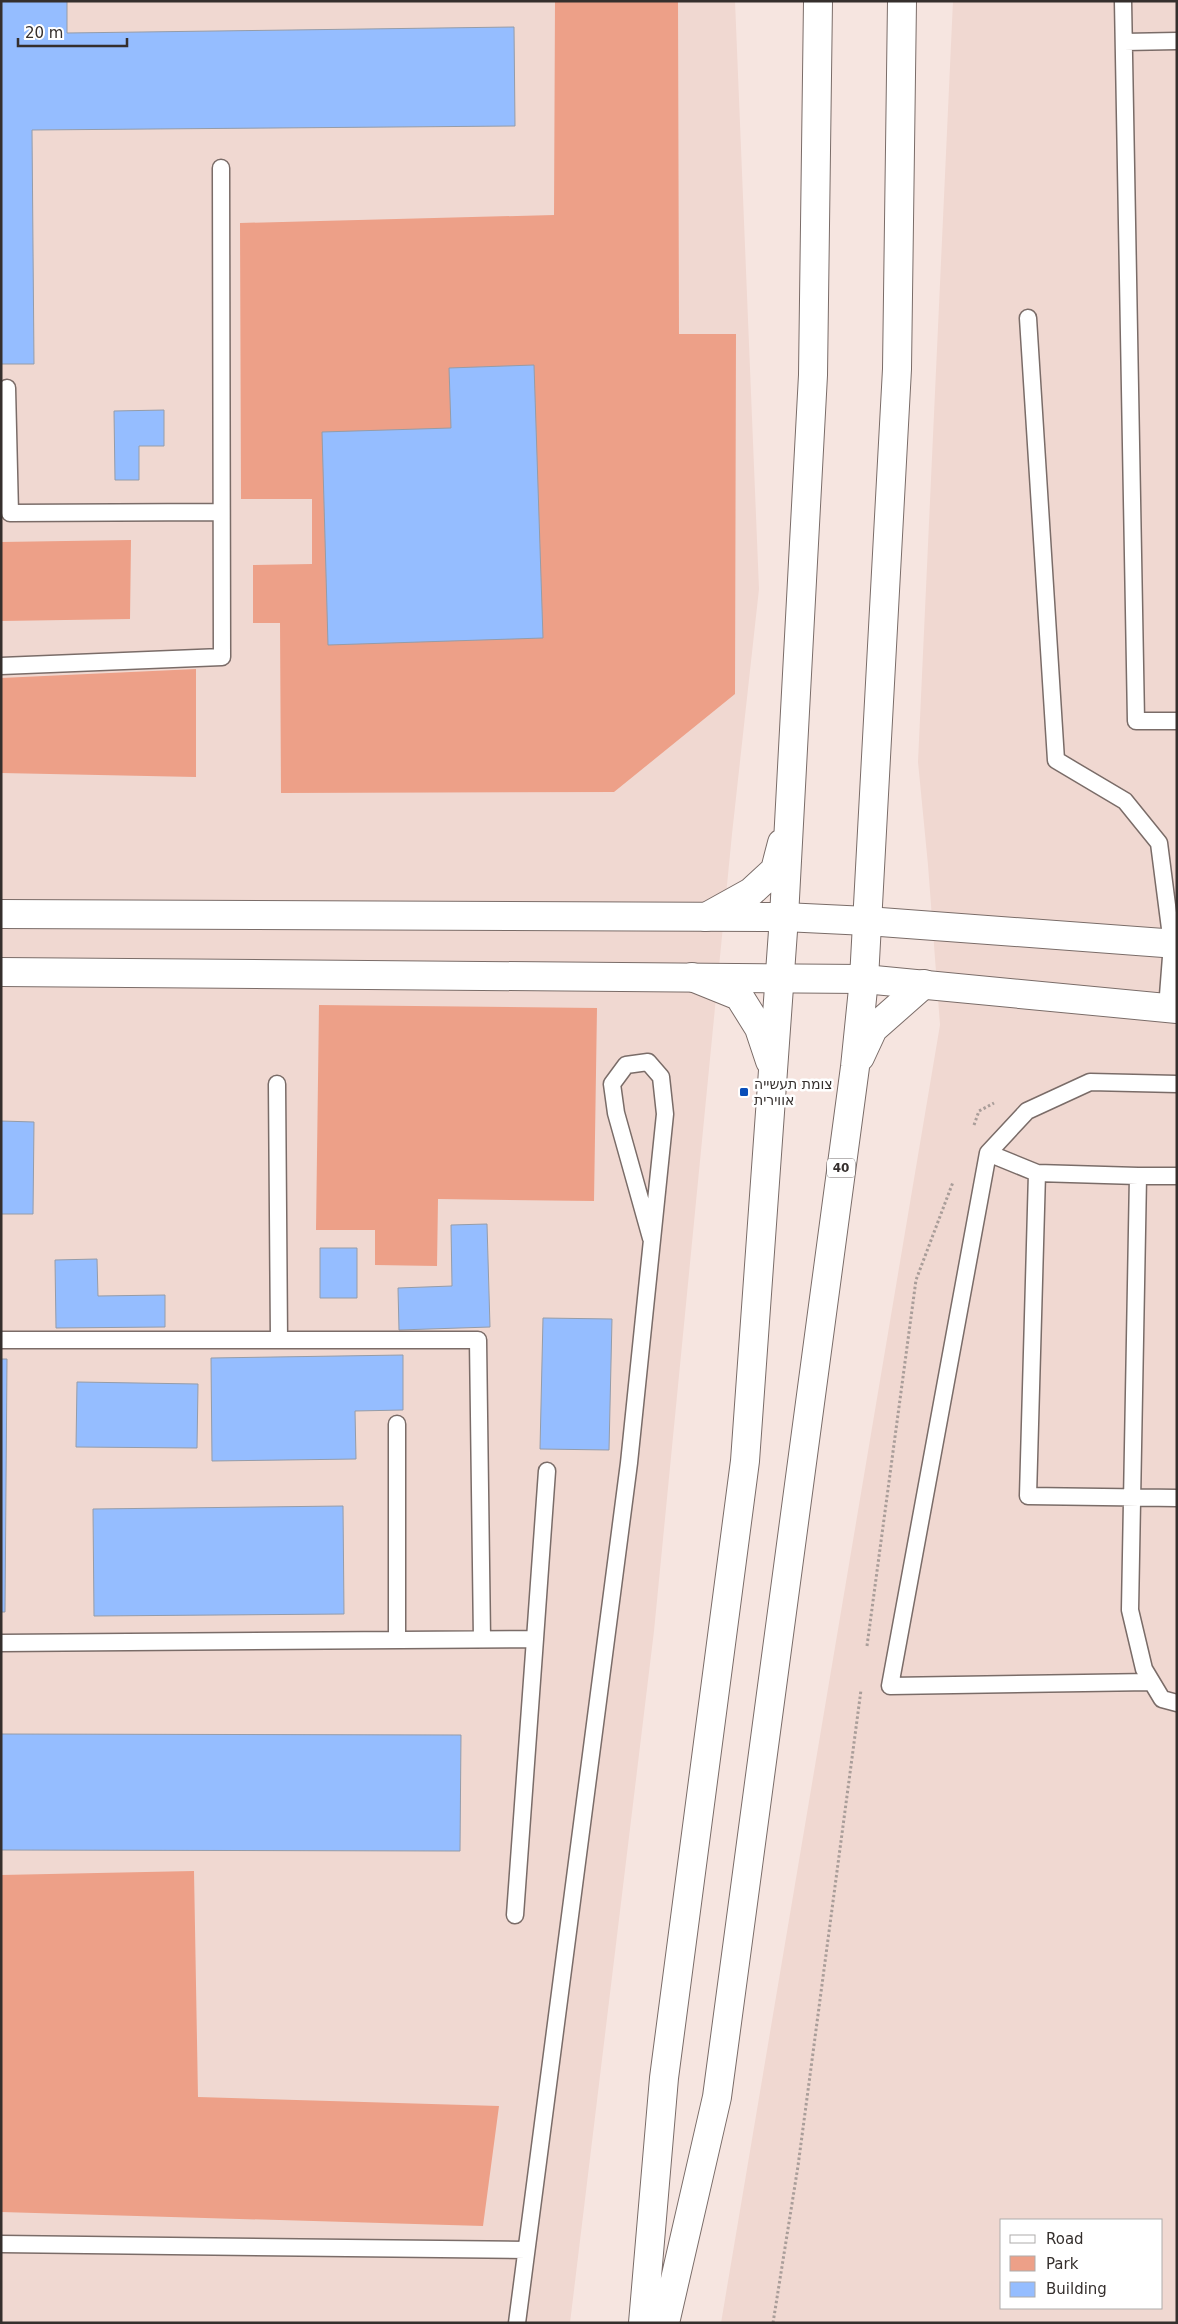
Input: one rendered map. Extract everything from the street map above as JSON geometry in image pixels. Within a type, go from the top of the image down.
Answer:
[{"type":"main road","points":[[643,2323],[664,2078],[745,1461],[784,917],[814,375],[818,1]]},
{"type":"main road","name":"40","points":[[665,2323],[717,2097],[855,1067],[864,979],[897,369],[902,1]]},
{"type":"main road","points":[[706,917],[751,892],[775,870],[790,815]]},
{"type":"main road","points":[[1,914],[784,917],[867,921],[1174,944]]},
{"type":"main road","points":[[1,972],[864,979],[1172,1008]]},
{"type":"main road","points":[[692,977],[739,996],[759,1028],[773,1070]]},
{"type":"main road","points":[[855,1067],[873,1029],[924,984]]},
{"type":"lane","points":[[1123,1],[1136,721],[1177,720]]},
{"type":"lane","points":[[1124,42],[1177,41]]},
{"type":"lane","points":[[1,666],[222,657],[221,168]]},
{"type":"lane","points":[[1028,318],[1056,760],[1125,801],[1159,843],[1174,944],[1172,1008]]},
{"type":"lane","points":[[7,388],[10,513],[221,512]]},
{"type":"lane","points":[[517,2323],[629,1463],[665,1114],[661,1077],[648,1062],[626,1065],[612,1084],[616,1113],[651,1238]]},
{"type":"lane","points":[[1151,1682],[890,1686],[988,1153],[1027,1111],[1090,1082],[1177,1084]]},
{"type":"lane","points":[[277,1084],[279,1340]]},
{"type":"lane","points":[[988,1153],[1037,1173],[1177,1176]]},
{"type":"lane","points":[[1037,1173],[1028,1496],[1177,1498]]},
{"type":"lane","points":[[1138,1176],[1130,1610],[1144,1669],[1162,1699],[1177,1703]]},
{"type":"lane","points":[[1,1340],[478,1340],[482,1640]]},
{"type":"lane","points":[[397,1424],[397,1640]]},
{"type":"lane","points":[[515,1915],[547,1471]]},
{"type":"lane","points":[[1,1643],[534,1639]]},
{"type":"lane","points":[[1,2244],[526,2250]]},
{"type":"shaded area","points":[[1,1],[735,1],[759,589],[732,834],[654,1631],[570,2323],[1,2323]]},
{"type":"shaded area","points":[[953,1],[1177,1],[1177,2323],[721,2323],[940,1025],[918,762]]},
{"type":"green space","points":[[555,1],[678,1],[679,334],[736,334],[735,694],[614,792],[281,793],[280,623],[253,623],[253,565],[312,564],[312,499],[241,499],[240,223],[554,215]]},
{"type":"green space","points":[[131,540],[130,619],[1,621],[1,542]]},
{"type":"green space","points":[[196,669],[196,777],[1,773],[1,678]]},
{"type":"green space","points":[[319,1005],[597,1008],[594,1201],[438,1199],[437,1266],[375,1265],[375,1230],[316,1230]]},
{"type":"green space","points":[[194,1871],[198,2097],[499,2106],[483,2226],[1,2212],[1,1875]]},
{"type":"building","points":[[1,1],[67,1],[67,33],[514,27],[515,126],[32,130],[34,364],[1,364]]},
{"type":"building","points":[[534,365],[543,638],[328,645],[322,432],[451,428],[449,368]]},
{"type":"building","points":[[164,410],[164,446],[139,446],[139,480],[115,480],[114,411]]},
{"type":"building","points":[[1,1121],[34,1122],[33,1214],[1,1214]]},
{"type":"building","points":[[487,1224],[490,1327],[399,1330],[398,1288],[452,1286],[451,1225]]},
{"type":"building","points":[[320,1248],[357,1248],[357,1298],[320,1298]]},
{"type":"building","points":[[97,1259],[98,1296],[165,1295],[165,1327],[56,1328],[55,1260]]},
{"type":"building","points":[[543,1318],[612,1319],[609,1450],[540,1449]]},
{"type":"building","points":[[403,1355],[403,1410],[355,1411],[356,1459],[212,1461],[211,1358]]},
{"type":"building","points":[[1,1359],[7,1359],[5,1612],[1,1612]]},
{"type":"building","points":[[77,1382],[198,1384],[197,1448],[76,1447]]},
{"type":"building","points":[[343,1506],[344,1614],[94,1616],[93,1509]]},
{"type":"building","points":[[1,1734],[461,1735],[460,1851],[1,1850]]},
{"type":"place","name":"צומת תעשייה אווירית","points":[[744,1092]]}]
